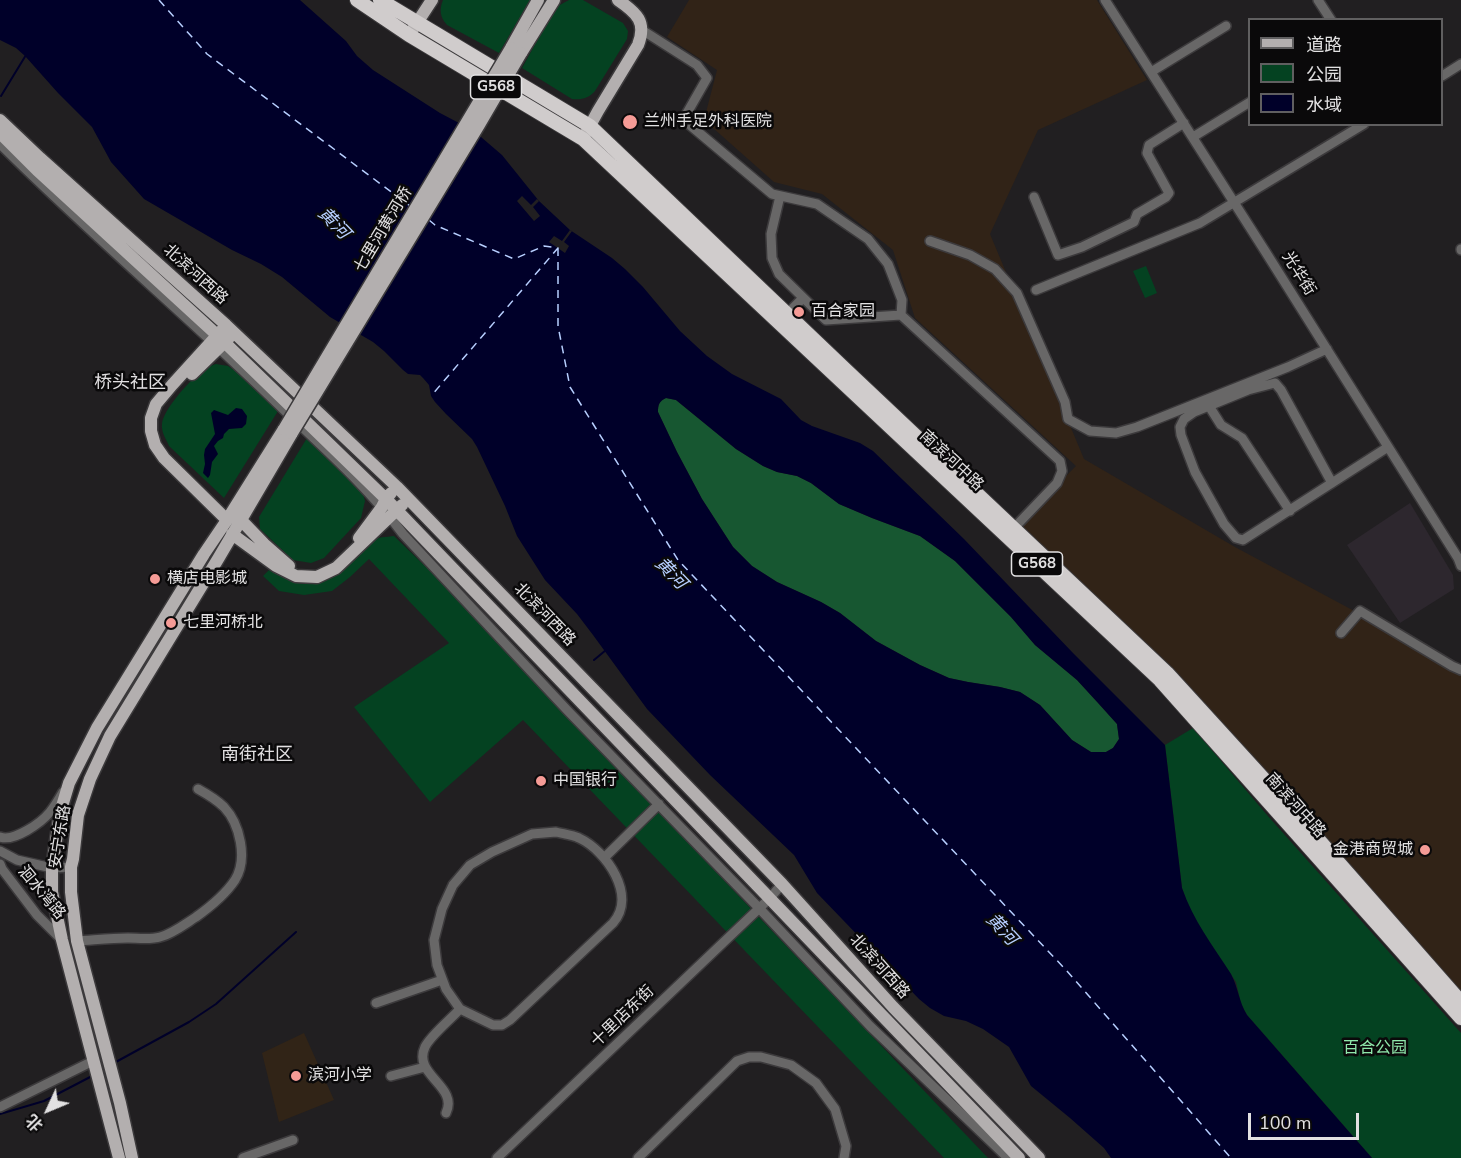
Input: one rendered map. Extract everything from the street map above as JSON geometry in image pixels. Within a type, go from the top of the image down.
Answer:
[{"type":"highway","name":"南滨河中路","points":[[357,0],[590,126],[1167,673],[1302,821],[1461,1002]]},
{"type":"highway","name":"南滨河中路","points":[[380,0],[413,29],[583,139],[1160,680],[1461,1018]]},
{"type":"main road","points":[[413,29],[432,0]]},
{"type":"main road","points":[[516,50],[538,0]]},
{"type":"main road","points":[[516,50],[554,0]]},
{"type":"main road","points":[[583,139],[641,37],[642,30],[637,14],[618,0]]},
{"type":"main road","name":"七里河黄河桥","points":[[234,516],[288,431],[516,50]]},
{"type":"main road","name":"北滨河西路","points":[[0,120],[230,329],[397,487],[783,884],[893,1007],[1039,1158]]},
{"type":"main road","name":"北滨河西路","points":[[0,133],[389,508],[770,898],[1005,1151],[1019,1158]]},
{"type":"main road","points":[[230,329],[172,385],[156,404],[151,418],[151,431],[156,446],[164,458],[234,516],[287,565],[309,572],[331,566],[389,508],[408,499]]},
{"type":"main road","points":[[232,534],[276,566],[296,576],[317,577],[336,568],[389,508],[397,487]]},
{"type":"main road","points":[[119,1158],[62,940],[52,892],[52,868],[60,813],[69,783],[97,728],[204,554],[234,516]]},
{"type":"main road","name":"安宁东路","points":[[132,1158],[77,941],[71,892],[71,867],[78,815],[90,779],[110,736],[232,534],[234,516]]},
{"type":"street","name":"光华街","points":[[1106,0],[1461,566]]},
{"type":"street","points":[[1318,0],[1330,18]]},
{"type":"street","points":[[1151,72],[1226,26]]},
{"type":"street","points":[[642,30],[697,65],[707,78],[687,113],[687,120],[691,126],[772,194],[817,204],[868,239],[888,264],[902,300],[900,315]]},
{"type":"street","points":[[1443,75],[1461,64]]},
{"type":"street","points":[[1193,137],[1248,103]]},
{"type":"street","points":[[1034,198],[1058,255],[1082,247],[1134,222],[1137,214],[1169,193],[1147,153],[1149,146],[1184,123]]},
{"type":"street","points":[[1036,290],[1200,223],[1361,126]]},
{"type":"street","points":[[0,144],[218,341]]},
{"type":"street","points":[[780,196],[771,234],[772,258],[779,274],[826,320],[900,315],[1060,461],[1062,471],[1057,483],[1014,528]]},
{"type":"street","points":[[930,241],[970,255],[995,269],[1017,293],[1065,402],[1068,419],[1090,431],[1116,433],[1137,427],[1288,367],[1327,349]]},
{"type":"street","points":[[787,314],[803,298]]},
{"type":"street","points":[[1332,483],[1275,383],[1248,390],[1209,406],[1184,418],[1180,427],[1195,472],[1224,524],[1236,538],[1243,540],[1290,511],[1388,447]]},
{"type":"street","points":[[1209,406],[1221,425],[1242,438],[1290,511]]},
{"type":"street","points":[[389,508],[403,534],[568,711],[870,1026],[1005,1151],[992,1158]]},
{"type":"street","points":[[1341,633],[1360,611],[1461,670]]},
{"type":"street","points":[[0,837],[12,838],[30,829],[49,813],[69,783]]},
{"type":"street","points":[[77,941],[159,937],[182,927],[206,910],[236,879],[241,852],[234,822],[225,808],[198,789]]},
{"type":"street","points":[[604,858],[659,804]]},
{"type":"street","points":[[556,832],[579,838],[604,858],[614,871],[623,901],[622,909],[613,923],[510,1020],[493,1025],[460,1009],[446,989],[436,965],[434,940],[442,909],[453,885],[470,865],[532,834],[556,832]]},
{"type":"street","name":"洄水湾路","points":[[0,851],[17,860],[52,868],[71,867]]},
{"type":"street","name":"洄水湾路","points":[[0,864],[37,915],[62,940]]},
{"type":"street","name":"十里店东街","points":[[497,1158],[783,884]]},
{"type":"street","points":[[376,1004],[442,980]]},
{"type":"street","points":[[446,1113],[448,1097],[424,1066],[423,1054],[428,1042],[460,1009]]},
{"type":"street","points":[[638,1158],[737,1061],[749,1057],[761,1057],[791,1065],[816,1083],[835,1108],[846,1146],[844,1158]]},
{"type":"street","points":[[391,1076],[424,1066]]},
{"type":"street","points":[[0,1107],[96,1069]]},
{"type":"street","points":[[243,1158],[293,1140]]},
{"type":"shaded area","points":[[689,0],[1097,0],[1147,80],[1038,130],[990,234],[1084,459],[1235,547],[1461,668],[1461,1005],[1014,528],[1076,466],[915,318],[893,250],[822,194],[774,182],[704,120],[717,70],[667,37]]},
{"type":"shaded area","points":[[1410,503],[1453,575],[1454,589],[1400,623],[1347,545]]},
{"type":"shaded area","name":"滨河小学","points":[[304,1033],[334,1100],[279,1122],[262,1053]]},
{"type":"green space","points":[[443,0],[530,0],[499,53],[447,25],[441,13]]},
{"type":"green space","points":[[569,0],[583,0],[623,23],[628,31],[627,39],[595,91],[588,97],[579,99],[572,99],[522,68],[553,12]]},
{"type":"green space","points":[[1146,266],[1157,293],[1145,298],[1133,271]]},
{"type":"green space","points":[[216,364],[228,366],[237,372],[278,411],[224,498],[169,446],[162,427],[163,418],[183,390],[201,371]]},
{"type":"green space","points":[[666,398],[676,400],[736,449],[763,466],[777,472],[797,476],[811,483],[839,504],[920,536],[955,561],[1011,617],[1035,645],[1077,680],[1117,724],[1119,739],[1113,748],[1106,752],[1091,752],[1072,740],[1040,705],[1020,692],[949,678],[920,665],[876,641],[840,613],[777,582],[752,566],[733,547],[702,499],[677,452],[658,412],[659,404]]},
{"type":"green space","points":[[307,438],[362,490],[365,501],[361,518],[324,558],[311,563],[293,560],[260,529],[259,517]]},
{"type":"green space","points":[[394,536],[988,1158],[944,1158],[523,720],[430,802],[354,707],[449,643],[369,559],[332,591],[304,595],[279,591],[263,576],[269,570],[295,582],[314,583],[333,574],[371,540]]},
{"type":"green space","name":"百合公园","points":[[1193,728],[1267,815],[1461,1033],[1461,1158],[1372,1158],[1247,1015],[1241,1004],[1236,982],[1195,920],[1182,888],[1165,745]]},
{"type":"water","name":"黄河","points":[[0,0],[300,0],[346,41],[357,56],[373,70],[481,137],[502,155],[539,201],[570,230],[625,269],[680,331],[707,356],[732,374],[781,399],[801,420],[860,443],[873,451],[964,539],[1165,745],[1182,888],[1192,911],[1231,974],[1247,1015],[1372,1158],[1111,1158],[1104,1148],[1031,1086],[1009,1047],[983,1029],[966,1021],[944,1016],[919,999],[817,893],[794,855],[710,775],[647,709],[577,614],[545,580],[517,536],[477,447],[472,439],[435,402],[429,385],[423,378],[420,375],[408,374],[373,342],[330,317],[282,277],[144,199],[111,162],[92,127],[25,56],[16,48],[0,40]],"holes":[[[664,399],[676,400],[736,449],[763,466],[777,472],[797,476],[811,483],[839,504],[920,536],[955,561],[1011,617],[1035,645],[1077,680],[1117,724],[1119,739],[1113,748],[1106,752],[1091,752],[1072,740],[1040,705],[1020,692],[949,678],[920,665],[876,641],[840,613],[777,582],[752,566],[733,547],[702,499],[658,412],[659,404]]]},
{"type":"water","points":[[236,408],[242,409],[247,416],[246,424],[242,428],[229,429],[214,446],[218,454],[212,462],[208,478],[203,473],[205,449],[215,434],[211,413],[214,410],[228,415]]},
{"type":"pier","points":[[522,196],[531,205],[537,199],[539,201],[533,207],[540,216],[534,221],[517,201]]},
{"type":"pier","points":[[570,230],[572,231],[564,242],[569,246],[565,253],[549,242],[554,236],[562,241]]},
{"type":"waterway","points":[[1,96],[26,55]]},
{"type":"waterway","points":[[594,660],[606,650]]},
{"type":"waterway","points":[[114,1063],[189,1022],[216,1004],[296,932]]},
{"type":"waterway","points":[[0,1114],[44,1101],[94,1075]]},
{"type":"ferry route","points":[[159,0],[207,54],[410,206]]},
{"type":"ferry route","points":[[429,220],[435,225],[514,259],[544,246],[558,248],[431,396]]},
{"type":"ferry route","points":[[558,248],[558,326],[570,387],[678,560],[1066,970],[1231,1158]]},
{"type":"place","name":"兰州手足外科医院","points":[[630,122]]},
{"type":"place","name":"百合家园","points":[[799,312]]},
{"type":"place","name":"横店电影城","points":[[155,579]]},
{"type":"place","name":"七里河桥北","points":[[171,623]]},
{"type":"place","name":"中国银行","points":[[541,781]]},
{"type":"place","name":"金港商贸城","points":[[1425,850]]},
{"type":"place","name":"滨河小学","points":[[296,1076]]},
{"type":"district","name":"桥头社区","points":[[130,384]]},
{"type":"district","name":"南街社区","points":[[257,756]]}]
